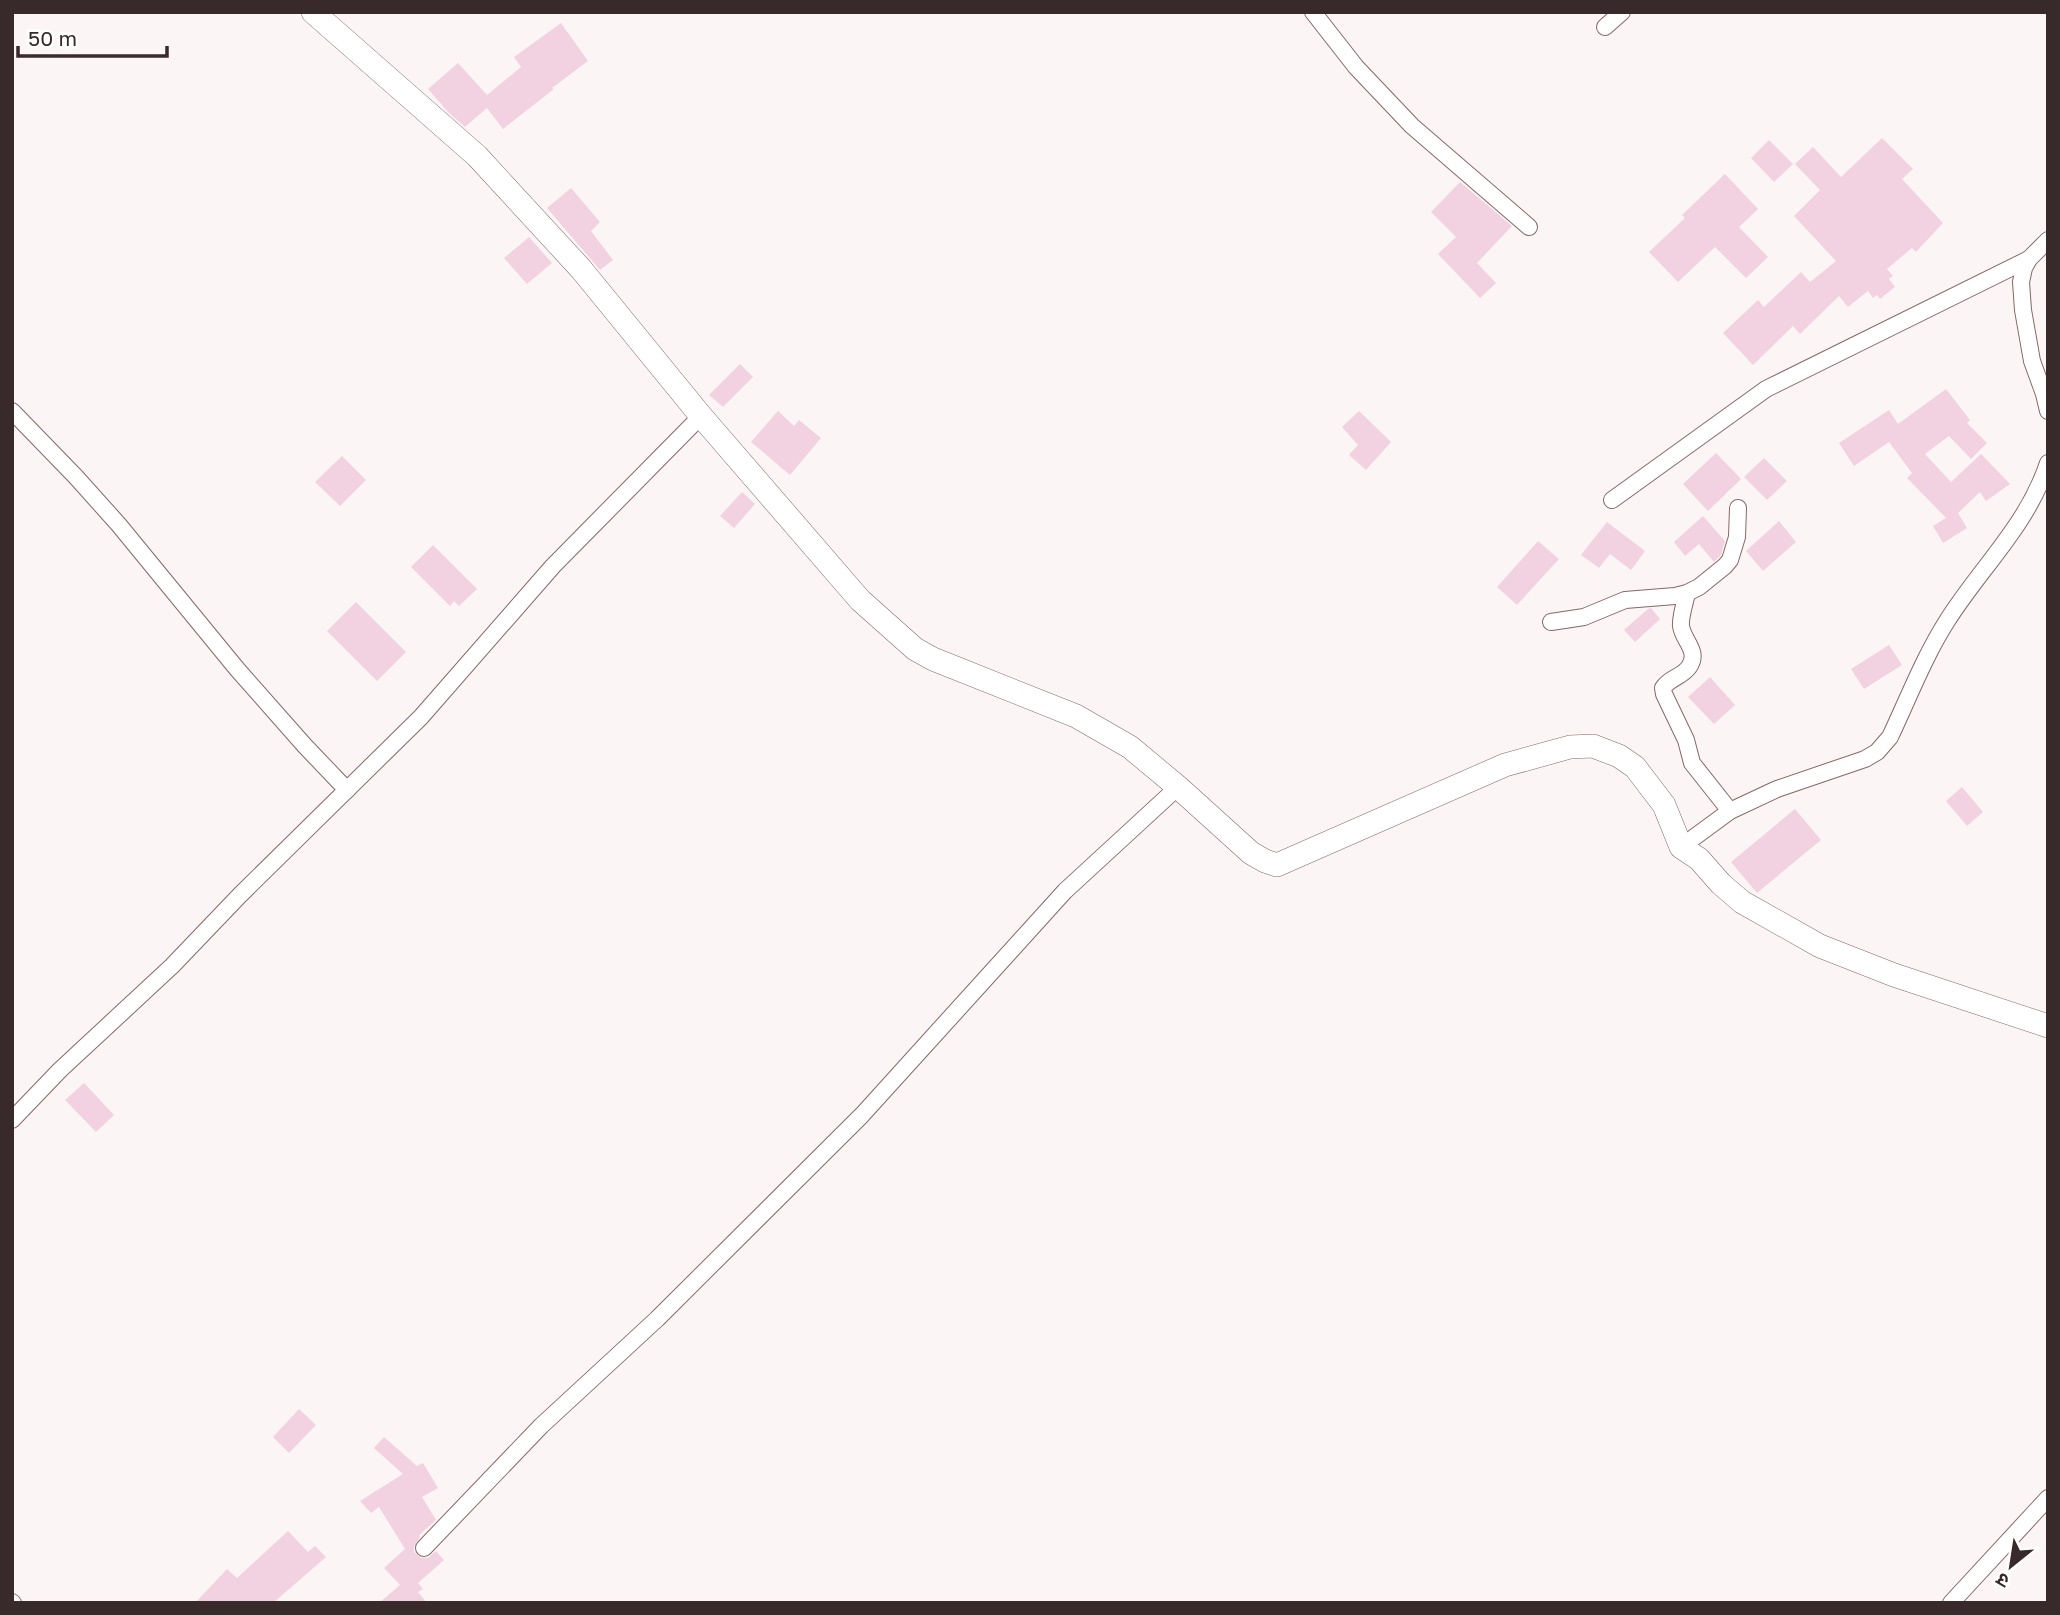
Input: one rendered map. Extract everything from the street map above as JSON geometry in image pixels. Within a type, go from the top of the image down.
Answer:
[{"type":"street","points":[[313,12],[477,156],[581,269],[701,416],[860,600],[915,649],[933,659],[1076,716],[1130,747],[1251,853],[1277,865],[1506,765],[1570,747],[1593,746],[1619,756],[1636,767],[1664,805],[1681,847],[1699,859],[1721,884],[1742,902],[1819,946],[1894,975],[2048,1026]]},
{"type":"street","points":[[1312,12],[1356,67],[1412,126],[1529,227]]},
{"type":"street","points":[[1605,27],[1622,12]]},
{"type":"street","points":[[2048,240],[2029,260],[2021,282],[2032,360],[2048,411]]},
{"type":"street","points":[[1612,500],[1766,389],[2029,260]]},
{"type":"street","points":[[12,411],[119,525],[237,669],[348,790]]},
{"type":"street","points":[[12,1119],[60,1070],[172,966],[249,886],[421,717],[553,566],[701,416]]},
{"type":"street","points":[[1681,847],[1730,811],[1777,789],[1847,766],[1877,752],[1890,737],[1945,624],[2030,506],[2048,463]]},
{"type":"street","points":[[1551,622],[1584,617],[1625,600],[1663,598],[1687,593],[1713,577],[1730,560],[1737,537],[1738,508]]},
{"type":"street","points":[[1687,593],[1681,626],[1693,658],[1683,673],[1665,684],[1664,694],[1686,740],[1692,763],[1730,811]]},
{"type":"street","points":[[424,1548],[541,1426],[676,1300],[862,1115],[1065,891],[1178,787]]},
{"type":"street","points":[[1951,1603],[2048,1497]]},
{"type":"building","points":[[561,23],[588,61],[503,129],[487,108],[465,127],[428,89],[458,63],[487,95],[521,67],[514,57]]},
{"type":"building","points":[[1882,138],[1913,169],[1902,179],[1943,223],[1916,252],[1912,248],[1887,269],[1893,276],[1889,279],[1895,287],[1880,299],[1877,295],[1873,298],[1868,291],[1848,307],[1839,296],[1800,334],[1793,326],[1753,365],[1723,333],[1758,300],[1764,307],[1801,272],[1810,282],[1836,261],[1794,216],[1820,190],[1795,164],[1813,147],[1841,177]]},
{"type":"building","points":[[1769,140],[1793,164],[1774,182],[1751,158]]},
{"type":"building","points":[[1725,174],[1758,209],[1739,227],[1768,257],[1746,278],[1715,247],[1678,282],[1649,252],[1685,218],[1682,215]]},
{"type":"building","points":[[1460,182],[1512,226],[1477,263],[1496,283],[1480,298],[1438,254],[1456,237],[1431,212]]},
{"type":"building","points":[[571,188],[600,222],[591,231],[613,260],[600,270],[547,208]]},
{"type":"building","points":[[529,237],[552,263],[527,284],[504,258]]},
{"type":"building","points":[[740,364],[753,377],[723,407],[709,395]]},
{"type":"building","points":[[1946,389],[1970,420],[1967,423],[1987,443],[1971,459],[1949,436],[1925,454],[1951,482],[1981,454],[2010,484],[1986,501],[1980,492],[1958,513],[1967,528],[1943,543],[1933,526],[1946,518],[1907,478],[1912,473],[1889,442],[1854,466],[1839,443],[1889,410],[1898,424]]},
{"type":"building","points":[[778,411],[794,426],[799,420],[821,438],[790,475],[751,442]]},
{"type":"building","points":[[1359,411],[1391,442],[1366,470],[1349,455],[1358,445],[1342,427]]},
{"type":"building","points":[[1716,453],[1741,479],[1708,511],[1683,484]]},
{"type":"building","points":[[342,456],[366,480],[340,506],[315,482]]},
{"type":"building","points":[[1764,458],[1787,481],[1767,500],[1744,477]]},
{"type":"building","points":[[742,492],[755,504],[734,528],[720,516]]},
{"type":"building","points":[[1703,516],[1725,541],[1721,555],[1714,562],[1699,544],[1685,556],[1674,542]]},
{"type":"building","points":[[1779,521],[1796,542],[1763,571],[1746,551]]},
{"type":"building","points":[[1607,522],[1645,551],[1631,570],[1610,554],[1599,568],[1581,555]]},
{"type":"building","points":[[1538,541],[1559,559],[1517,605],[1497,587]]},
{"type":"building","points":[[433,545],[477,589],[459,606],[454,601],[450,606],[411,567]]},
{"type":"building","points":[[356,602],[406,652],[377,681],[327,631]]},
{"type":"building","points":[[1651,608],[1660,619],[1635,642],[1624,630]]},
{"type":"building","points":[[1889,645],[1902,665],[1864,689],[1851,669]]},
{"type":"building","points":[[1710,677],[1735,705],[1714,724],[1688,697]]},
{"type":"building","points":[[1962,787],[1983,812],[1967,826],[1946,801]]},
{"type":"building","points":[[1795,809],[1821,840],[1757,893],[1731,862]]},
{"type":"building","points":[[84,1083],[114,1115],[96,1132],[65,1100]]},
{"type":"building","points":[[299,1409],[316,1425],[289,1453],[273,1437]]},
{"type":"building","points":[[384,1437],[417,1466],[423,1463],[438,1488],[422,1497],[436,1520],[419,1535],[414,1546],[414,1552],[421,1558],[428,1558],[436,1551],[444,1560],[418,1583],[423,1589],[418,1592],[427,1603],[379,1603],[400,1585],[384,1568],[405,1549],[379,1507],[371,1513],[360,1501],[403,1474],[374,1448]]},
{"type":"building","points":[[288,1531],[308,1552],[315,1546],[326,1557],[273,1603],[195,1603],[227,1569],[237,1578]]}]
